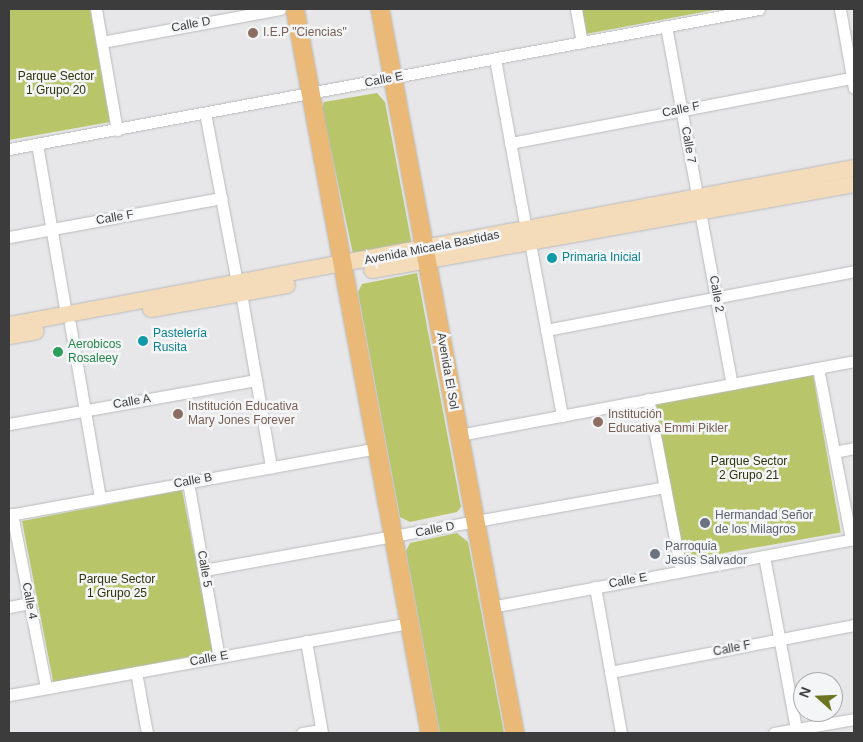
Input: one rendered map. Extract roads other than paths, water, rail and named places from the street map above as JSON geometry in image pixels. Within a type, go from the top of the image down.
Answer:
[{"type":"main road","points":[[295,9],[430,733]]},
{"type":"main road","name":"Avenida El Sol","points":[[380,9],[490,607],[516,733]]},
{"type":"street","points":[[96,9],[117,130]]},
{"type":"street","name":"Calle D","points":[[102,42],[280,9]]},
{"type":"street","points":[[576,9],[582,42]]},
{"type":"street","name":"Calle E","points":[[9,150],[754,9]]},
{"type":"street","points":[[840,9],[853,83]]},
{"type":"street","name":"Calle 7","points":[[666,26],[699,205]]},
{"type":"street","points":[[495,59],[562,416]]},
{"type":"street","name":"Calle F","points":[[510,143],[682,110],[853,83]]},
{"type":"street","points":[[206,113],[271,467]]},
{"type":"street","points":[[37,144],[100,498]]},
{"type":"street","name":"Avenida Micaela Bastidas","points":[[699,205],[854,168]]},
{"type":"street","name":"Avenida Micaela Bastidas","points":[[9,325],[68,319],[699,205],[854,184]]},
{"type":"street","name":"Calle F","points":[[9,237],[221,198]]},
{"type":"street","name":"Calle 2","points":[[699,205],[732,384]]},
{"type":"street","points":[[546,330],[854,271]]},
{"type":"street","name":"Avenida Micaela Bastidas","points":[[9,336],[68,319]]},
{"type":"street","points":[[459,435],[854,361]]},
{"type":"street","points":[[818,368],[853,539]]},
{"type":"street","name":"Calle A","points":[[9,424],[256,380]]},
{"type":"street","points":[[648,399],[681,571]]},
{"type":"street","name":"Calle B","points":[[10,514],[377,448]]},
{"type":"street","points":[[834,452],[854,448]]},
{"type":"street","name":"Calle 5","points":[[188,482],[219,657]]},
{"type":"street","name":"Calle D","points":[[204,570],[394,538],[665,487]]},
{"type":"street","name":"Calle 4","points":[[10,514],[30,603],[46,688]]},
{"type":"street","name":"Calle E","points":[[490,607],[853,539]]},
{"type":"street","points":[[764,556],[796,729]]},
{"type":"street","points":[[594,587],[621,733]]},
{"type":"street","points":[[9,607],[30,603]]},
{"type":"street","name":"Calle E","points":[[9,695],[410,623]]},
{"type":"street","name":"Calle F","points":[[610,672],[854,625]]},
{"type":"street","points":[[302,733],[322,732],[306,641]]},
{"type":"street","points":[[136,672],[147,733]]},
{"type":"street","points":[[774,733],[854,719]]},
{"type":"place","name":"I.E.P \"Ciencias\"","points":[[253,33]]},
{"type":"place","name":"Primaria Inicial","points":[[552,258]]},
{"type":"place","name":"Pastelería Rusita","points":[[143,341]]},
{"type":"place","name":"Aerobicos Rosaleey","points":[[58,352]]},
{"type":"place","name":"Institución Educativa Mary Jones Forever","points":[[178,414]]},
{"type":"place","name":"Institución Educativa Emmi Pikler","points":[[598,422]]},
{"type":"place","name":"Hermandad Señor de los Milagros","points":[[705,523]]},
{"type":"place","name":"Parroquia Jesús Salvador","points":[[655,554]]},
{"type":"park label","name":"Parque Sector 1 Grupo 20","points":[[56,84]]},
{"type":"park label","name":"Parque Sector 2 Grupo 21","points":[[749,469]]},
{"type":"park label","name":"Parque Sector 1 Grupo 25","points":[[117,587]]}]
